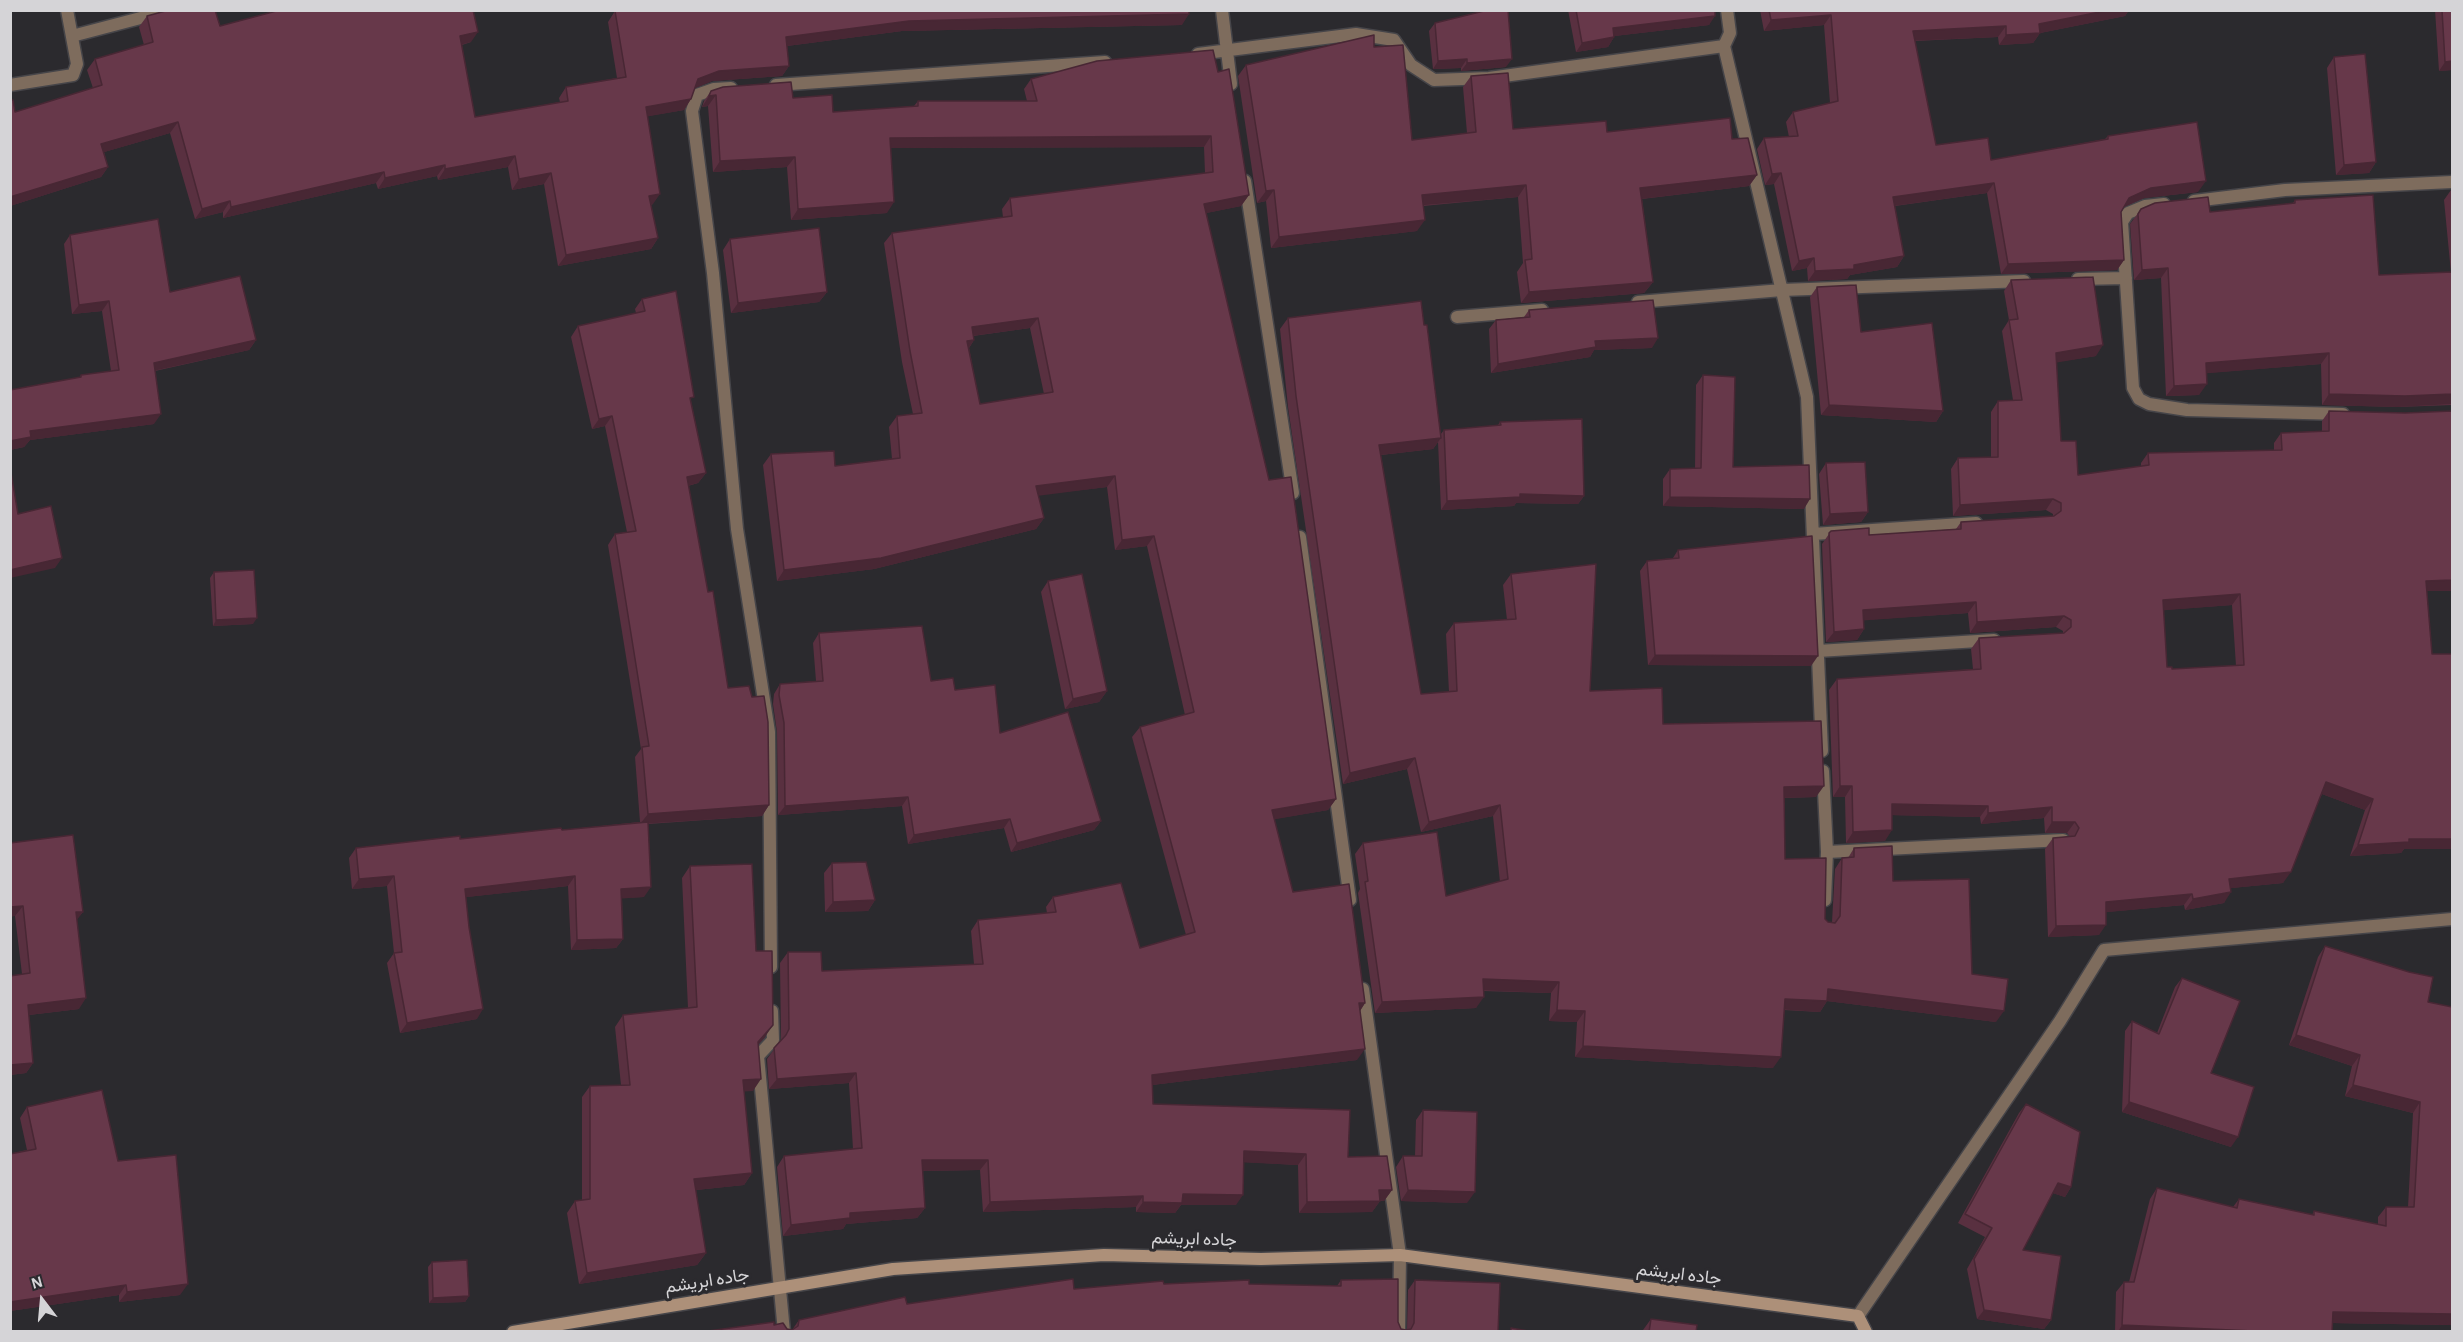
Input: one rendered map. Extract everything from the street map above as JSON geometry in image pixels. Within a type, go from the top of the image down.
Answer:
[{"type":"main road","name":"جاده ابریشم","points":[[513,1332],[893,1269],[1104,1255],[1261,1259],[1400,1255],[1858,1316]]},
{"type":"main road","points":[[1858,1316],[1866,1332]]},
{"type":"street","points":[[10,86],[73,75],[77,64],[67,10]]},
{"type":"street","points":[[72,36],[171,10]]},
{"type":"street","points":[[1222,10],[1233,98]]},
{"type":"street","points":[[1727,10],[1730,33],[1724,46],[1807,397],[1827,852],[1824,915]]},
{"type":"street","points":[[1190,54],[1356,34],[1394,40],[1411,65],[1434,80],[1489,78],[1724,46]]},
{"type":"street","points":[[784,1332],[758,1056],[772,1040],[769,732],[736,529],[713,273],[692,111],[698,95],[714,89],[1120,60]]},
{"type":"street","points":[[1243,167],[1294,504]]},
{"type":"street","points":[[2351,414],[2187,410],[2149,404],[2139,399],[2133,388],[2122,222],[2128,213],[2145,206],[2285,190],[2452,182]]},
{"type":"street","points":[[2066,280],[2126,278]]},
{"type":"street","points":[[1631,303],[1782,290],[2043,281]]},
{"type":"street","points":[[1457,317],[1550,310]]},
{"type":"street","points":[[1813,534],[1988,522]]},
{"type":"street","points":[[1298,527],[1353,914]]},
{"type":"street","points":[[1818,651],[2008,639]]},
{"type":"street","points":[[1827,852],[2063,840]]},
{"type":"street","points":[[1858,1316],[2060,1021],[2104,950],[2452,919]]},
{"type":"street","points":[[1361,973],[1400,1255],[1399,1332]]},
{"type":"building","points":[[169,10],[215,10],[220,26],[280,10],[473,10],[478,32],[460,36],[475,117],[568,101],[566,87],[626,77],[615,11],[620,10],[1189,10],[1189,14],[909,21],[786,37],[789,66],[719,71],[698,79],[691,99],[646,107],[660,194],[649,196],[658,238],[566,255],[551,173],[519,179],[515,156],[445,169],[445,165],[385,178],[384,172],[231,207],[230,201],[202,209],[178,122],[101,144],[108,167],[10,197],[10,100],[13,100],[15,112],[102,85],[95,59],[153,42],[147,16]]},
{"type":"building","points":[[1488,10],[1508,10],[1512,59],[1467,63],[1467,59],[1438,61],[1435,23]]},
{"type":"building","points":[[1576,10],[1715,10],[1715,16],[1613,28],[1614,37],[1582,43]]},
{"type":"building","points":[[1769,10],[2110,10],[2039,24],[2040,33],[2006,35],[2006,26],[1913,31],[1936,145],[1988,138],[1991,160],[2108,139],[2108,136],[2197,122],[2206,181],[2151,188],[2129,198],[2121,212],[2124,260],[2008,264],[1994,183],[1893,197],[1904,256],[1854,265],[1854,269],[1815,271],[1814,258],[1799,261],[1781,173],[1772,174],[1764,138],[1798,136],[1793,112],[1838,101],[1831,15],[1771,20]]},
{"type":"building","points":[[2442,10],[2452,10],[2452,61],[2445,62]]},
{"type":"building","points":[[1374,35],[1374,47],[1403,45],[1412,140],[1476,132],[1471,76],[1508,73],[1513,129],[1606,121],[1607,132],[1730,118],[1732,139],[1748,138],[1757,175],[1640,188],[1653,282],[1529,292],[1525,260],[1532,259],[1526,185],[1422,195],[1425,220],[1279,237],[1274,190],[1266,191],[1246,65]]},
{"type":"building","points":[[1213,50],[1218,72],[1229,69],[1249,195],[1204,204],[1269,480],[1291,477],[1336,799],[1272,810],[1293,892],[1349,884],[1365,1003],[1359,1003],[1365,1049],[1152,1075],[1153,1104],[1350,1110],[1348,1157],[1387,1156],[1392,1190],[1379,1190],[1380,1201],[1307,1202],[1306,1154],[1244,1151],[1243,1195],[1183,1194],[1182,1203],[1143,1202],[1143,1196],[990,1202],[988,1160],[922,1160],[925,1208],[850,1213],[850,1218],[791,1225],[784,1156],[862,1148],[856,1073],[777,1079],[774,1048],[789,1029],[788,952],[821,952],[822,971],[983,964],[978,920],[1056,912],[1053,897],[1121,883],[1140,948],[1195,932],[1140,727],[1194,712],[1154,536],[1122,540],[1115,476],[1036,486],[1044,518],[881,558],[784,570],[771,454],[834,451],[835,466],[900,458],[897,416],[922,413],[892,233],[1012,216],[1010,198],[1213,172],[1211,136],[890,138],[894,202],[798,209],[795,157],[720,161],[716,95],[709,96],[711,91],[723,87],[791,82],[793,98],[832,95],[833,112],[918,106],[918,101],[1037,101],[1031,79],[1097,61]],"holes":[[[1038,318],[1053,392],[980,404],[967,341],[974,340],[972,327]]]},
{"type":"building","points":[[2365,54],[2376,162],[2344,165],[2334,57]]},
{"type":"building","points":[[2373,195],[2379,275],[2452,272],[2452,394],[2405,396],[2329,394],[2329,353],[2206,363],[2207,384],[2174,386],[2168,268],[2142,270],[2138,214],[2141,209],[2155,203],[2208,197],[2210,212],[2295,203],[2295,200]]},
{"type":"building","points":[[158,219],[170,292],[240,276],[256,340],[154,363],[161,414],[30,431],[31,437],[10,441],[10,390],[81,377],[81,375],[119,370],[109,301],[79,305],[70,235]]},
{"type":"building","points":[[819,228],[827,292],[738,303],[730,239]]},
{"type":"building","points":[[2093,277],[2103,345],[2056,353],[2061,441],[2076,441],[2078,475],[2149,465],[2148,453],[2282,450],[2281,433],[2329,431],[2329,411],[2405,413],[2452,411],[2452,580],[2426,581],[2432,654],[2452,654],[2452,839],[2409,839],[2409,842],[2358,845],[2373,799],[2326,782],[2291,872],[2229,879],[2231,892],[2193,899],[2192,894],[2106,902],[2106,925],[2056,926],[2053,838],[2075,836],[2079,828],[2075,822],[2052,822],[2052,807],[1988,813],[1988,806],[1892,804],[1892,830],[1853,832],[1852,786],[1840,786],[1837,679],[1981,669],[1979,638],[2064,633],[2071,627],[2071,620],[2064,616],[1977,622],[1976,602],[1863,610],[1864,629],[1834,632],[1829,533],[1831,531],[1869,528],[1869,535],[1961,529],[1961,522],[2054,516],[2061,511],[2061,503],[2053,499],[1960,505],[1958,458],[1998,457],[1998,401],[2022,400],[2009,320],[2018,319],[2011,280]],"holes":[[[2240,594],[2244,665],[2172,669],[2172,667],[2167,667],[2163,600]]]},
{"type":"building","points":[[1856,285],[1861,332],[1932,323],[1943,411],[1829,405],[1817,287]]},
{"type":"building","points":[[676,291],[694,397],[690,398],[706,473],[687,477],[708,592],[713,591],[728,688],[749,686],[752,697],[764,696],[768,722],[769,805],[648,814],[642,747],[649,746],[615,534],[636,531],[612,416],[599,419],[578,326],[645,311],[642,299]]},
{"type":"building","points":[[1653,300],[1658,338],[1595,341],[1596,347],[1498,364],[1496,320],[1530,317],[1529,310]]},
{"type":"building","points":[[1421,301],[1424,325],[1427,325],[1441,438],[1379,445],[1421,694],[1457,691],[1454,623],[1516,619],[1511,574],[1596,564],[1590,691],[1662,688],[1663,724],[1821,721],[1824,786],[1784,787],[1785,859],[1826,858],[1825,919],[1835,923],[1840,916],[1842,858],[1854,857],[1854,848],[1892,846],[1893,881],[1969,879],[1972,974],[2008,979],[2004,1011],[1828,989],[1827,1001],[1785,999],[1781,1057],[1583,1046],[1585,1011],[1557,1010],[1559,982],[1483,979],[1484,997],[1382,1002],[1365,882],[1368,881],[1363,843],[1437,832],[1446,896],[1508,879],[1500,805],[1429,822],[1415,758],[1350,773],[1296,396],[1288,318]]},
{"type":"building","points":[[1703,375],[1735,377],[1733,467],[1809,465],[1810,499],[1670,497],[1670,469],[1701,468]]},
{"type":"building","points":[[1582,419],[1584,496],[1520,494],[1520,497],[1447,501],[1444,430],[1501,425],[1500,422]]},
{"type":"building","points":[[1865,462],[1868,512],[1830,514],[1826,463]]},
{"type":"building","points":[[10,467],[18,514],[51,506],[62,558],[10,570]]},
{"type":"building","points":[[1812,536],[1818,656],[1655,655],[1647,561],[1679,558],[1678,550]]},
{"type":"building","points":[[254,570],[257,618],[216,620],[214,572]]},
{"type":"building","points":[[1082,574],[1107,691],[1073,699],[1048,581]]},
{"type":"building","points":[[922,626],[931,681],[953,678],[955,690],[995,685],[1000,733],[1068,712],[1101,821],[1017,843],[1010,819],[914,835],[908,797],[785,806],[784,723],[779,695],[780,684],[823,681],[819,633]]},
{"type":"building","points":[[648,822],[651,887],[621,889],[623,939],[577,940],[575,876],[465,889],[483,1009],[407,1023],[394,953],[402,952],[394,876],[359,879],[356,848],[460,836],[460,839],[561,828],[562,830]]},
{"type":"building","points":[[73,835],[83,912],[76,912],[86,998],[28,1005],[33,1063],[10,1065],[10,976],[30,973],[23,906],[10,907],[10,843]]},
{"type":"building","points":[[866,862],[875,900],[833,902],[832,863]]},
{"type":"building","points":[[752,864],[756,951],[772,951],[773,1025],[758,1042],[761,1079],[743,1080],[752,1173],[694,1179],[706,1253],[587,1273],[575,1201],[590,1199],[590,1086],[630,1085],[623,1015],[697,1007],[690,866]]},
{"type":"building","points":[[2325,946],[2409,972],[2433,977],[2428,1002],[2452,1007],[2452,1314],[2333,1312],[2332,1332],[2275,1332],[2122,1325],[2124,1282],[2134,1282],[2157,1188],[2237,1208],[2239,1199],[2314,1215],[2314,1211],[2386,1226],[2386,1207],[2414,1207],[2420,1102],[2353,1085],[2360,1055],[2296,1035]]},
{"type":"building","points":[[2182,978],[2240,1001],[2211,1073],[2254,1087],[2238,1137],[2129,1102],[2132,1021],[2159,1034]]},
{"type":"building","points":[[102,1090],[118,1161],[176,1155],[188,1284],[127,1292],[126,1285],[10,1302],[10,1154],[36,1149],[27,1107]]},
{"type":"building","points":[[2026,1104],[2080,1132],[2071,1187],[2058,1183],[2023,1250],[2061,1256],[2051,1320],[1984,1310],[1974,1259],[1992,1228],[1965,1214]]},
{"type":"building","points":[[1423,1110],[1477,1112],[1475,1192],[1408,1190],[1403,1156],[1422,1156]]},
{"type":"building","points":[[467,1260],[469,1296],[433,1298],[432,1262]]},
{"type":"building","points":[[1073,1279],[1074,1289],[1163,1281],[1164,1284],[1249,1280],[1249,1284],[1341,1286],[1341,1280],[1398,1279],[1398,1322],[1401,1329],[1406,1330],[1411,1329],[1414,1323],[1415,1280],[1500,1283],[1498,1332],[701,1332],[774,1322],[774,1325],[783,1323],[787,1329],[792,1330],[798,1326],[799,1320],[905,1297],[907,1304]]},
{"type":"building","points":[[1651,1319],[1697,1325],[1696,1332],[1649,1332]]},
{"type":"building","points":[[1511,1328],[1534,1332],[1511,1332]]}]
